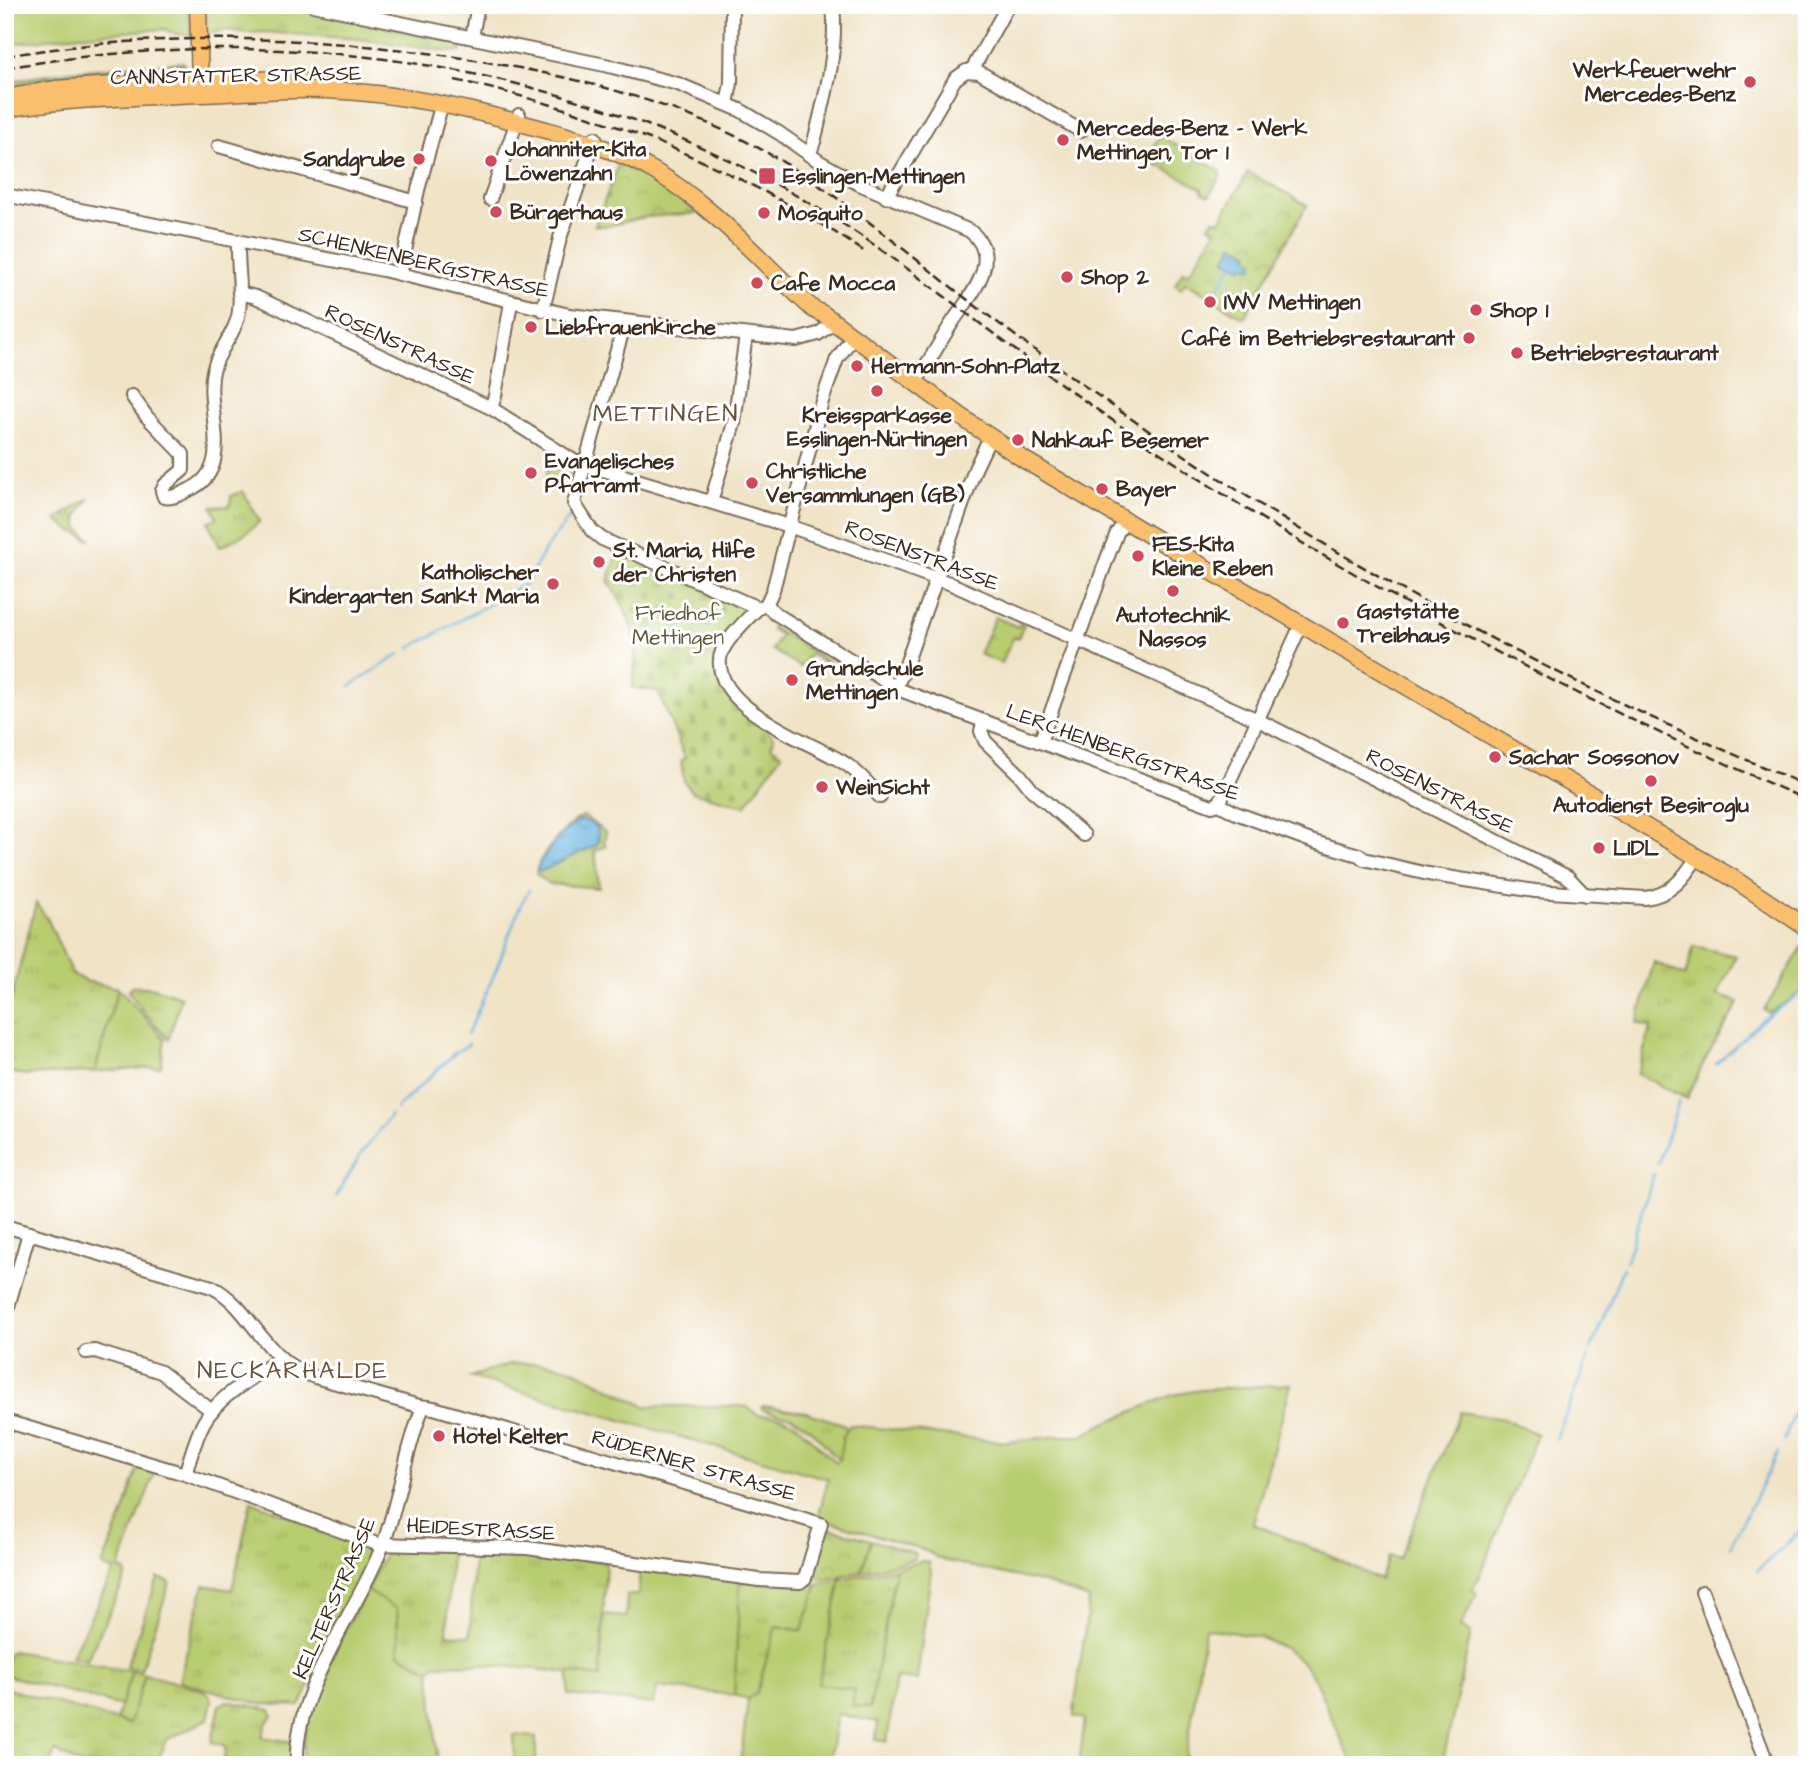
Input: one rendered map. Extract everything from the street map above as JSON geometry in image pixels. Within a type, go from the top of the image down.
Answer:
[{"type":"main road","points":[[198,5],[200,87]]},
{"type":"main road","name":"CANNSTATTER STRASSE","points":[[5,109],[200,87],[309,80],[433,94],[647,159],[683,181],[710,203],[852,338],[989,437],[1125,521],[1749,888],[1807,928]]},
{"type":"main road","name":"CANNSTATTER STRASSE","points":[[5,97],[55,89],[200,87],[324,90],[389,95],[518,119]]},
{"type":"street","points":[[313,5],[644,74],[678,84],[727,104],[766,125],[845,177],[886,197],[970,231],[977,238],[984,253],[985,267],[979,282],[915,382]]},
{"type":"street","points":[[472,37],[478,5]]},
{"type":"street","points":[[727,104],[731,83],[732,5]]},
{"type":"street","points":[[809,155],[814,145],[831,67],[834,5]]},
{"type":"street","points":[[886,197],[954,79],[968,71],[982,54],[1008,5]]},
{"type":"street","points":[[968,71],[1081,131]]},
{"type":"street","points":[[400,274],[442,103]]},
{"type":"street","points":[[490,199],[518,119]]},
{"type":"street","points":[[543,310],[558,246],[594,141]]},
{"type":"street","points":[[219,146],[416,202]]},
{"type":"street","name":"SCHENKENBERGSTRASSE","points":[[5,195],[400,274],[543,310],[746,335],[804,339],[821,333],[828,318]]},
{"type":"street","points":[[132,396],[147,417],[183,454],[183,470],[164,486],[164,497],[169,498],[194,488],[207,475],[216,458],[211,411],[213,371],[236,321],[239,293],[238,241]]},
{"type":"street","name":"ROSENSTRASSE","points":[[239,293],[256,297],[491,408],[573,460],[789,526],[937,578],[1258,720],[1567,877],[1585,895]]},
{"type":"street","points":[[491,408],[500,374],[511,303]]},
{"type":"street","points":[[584,464],[625,321]]},
{"type":"street","points":[[711,502],[734,423],[746,335]]},
{"type":"street","points":[[852,338],[837,359],[824,394],[773,590],[762,607],[722,653],[721,668],[731,693],[770,725],[848,766],[880,797]]},
{"type":"street","points":[[895,688],[903,673],[975,469],[989,437]]},
{"type":"street","name":"LERCHENBERGSTRASSE","points":[[584,464],[574,501],[592,531],[600,538],[776,614],[895,688],[1212,806],[1219,804],[1236,813],[1378,863],[1480,884],[1627,898],[1655,896],[1678,884],[1697,857]]},
{"type":"street","points":[[1040,742],[1108,556],[1125,521]]},
{"type":"street","points":[[1219,804],[1301,625]]},
{"type":"street","points":[[984,721],[981,731],[985,741],[1032,790],[1084,835]]},
{"type":"street","name":"RÜDERNER STRASSE","points":[[5,1226],[218,1290],[236,1305],[280,1358],[315,1377],[434,1408],[821,1524],[804,1580]]},
{"type":"street","points":[[5,1317],[29,1233]]},
{"type":"street","points":[[86,1352],[95,1351],[159,1371],[212,1411]]},
{"type":"street","points":[[185,1474],[198,1434],[212,1411],[228,1395],[280,1358]]},
{"type":"street","name":"KELTERSTRASSE","points":[[298,1765],[300,1732],[312,1693],[334,1640],[383,1544],[423,1407]]},
{"type":"street","name":"HEIDESTRASSE","points":[[5,1421],[185,1474],[383,1544],[519,1548],[766,1581],[804,1580]]},
{"type":"street","points":[[1702,1592],[1768,1765]]},
{"type":"green space","points":[[5,5],[188,5],[191,35],[176,34],[164,29],[69,36],[5,45]]},
{"type":"green space","points":[[212,5],[273,5],[463,43],[461,52],[453,52],[359,39],[264,32],[225,30],[205,34],[207,14]]},
{"type":"green space","points":[[183,62],[187,71],[182,76],[5,94],[5,82],[70,71]]},
{"type":"green space","points":[[1160,136],[1220,171],[1221,175],[1209,196],[1202,192],[1202,189],[1148,160],[1147,157]]},
{"type":"green space","points":[[619,163],[660,185],[698,213],[645,217],[608,226],[595,226]]},
{"type":"green space","points":[[1248,172],[1307,205],[1244,318],[1185,282],[1181,289],[1175,285],[1183,271],[1189,273],[1216,230],[1209,225],[1214,219],[1220,221]]},
{"type":"green space","points":[[550,462],[568,474],[571,470],[579,474],[574,491],[554,486],[545,479]]},
{"type":"green space","points":[[243,491],[260,521],[245,534],[220,547],[208,522],[217,518],[212,507],[230,506],[231,496]]},
{"type":"green space","points":[[89,498],[78,515],[77,524],[91,540],[56,520]]},
{"type":"green space","name":"Friedhof Mettingen","points":[[619,551],[749,607],[720,641],[714,656],[716,671],[767,728],[774,739],[771,746],[782,754],[745,806],[692,792],[684,781],[681,760],[685,758],[658,691],[632,688],[635,658],[633,632],[624,607],[608,581]]},
{"type":"green space","points":[[995,617],[1018,627],[1020,623],[1024,625],[1018,638],[1014,637],[1001,663],[979,654]]},
{"type":"green space","points":[[772,627],[835,666],[833,668],[810,654],[801,667],[772,650],[781,635],[771,629]]},
{"type":"green space","points":[[584,816],[606,833],[606,846],[595,851],[599,888],[549,884],[536,874],[541,859],[562,833]]},
{"type":"green space","points":[[36,903],[48,920],[72,974],[85,981],[118,988],[95,1072],[28,1075],[5,1072],[5,1023]]},
{"type":"green space","points":[[1806,941],[1807,988],[1769,1013],[1764,1010]]},
{"type":"green space","points":[[1694,946],[1736,956],[1717,995],[1739,1002],[1704,1062],[1687,1099],[1637,1074],[1651,1027],[1637,1023],[1654,962],[1685,976]]},
{"type":"green space","points":[[132,986],[154,988],[181,997],[169,1039],[128,991]]},
{"type":"green space","points":[[118,988],[165,1039],[161,1067],[95,1072]]},
{"type":"green space","points":[[532,1363],[573,1369],[645,1406],[740,1406],[747,1407],[758,1415],[780,1417],[795,1423],[836,1463],[839,1460],[843,1436],[850,1425],[1006,1442],[1082,1436],[1103,1424],[1172,1395],[1201,1390],[1291,1384],[1253,1524],[1324,1553],[1380,1580],[1389,1556],[1399,1559],[1460,1412],[1505,1419],[1537,1434],[1479,1578],[1472,1589],[1477,1594],[1460,1627],[1471,1633],[1442,1765],[1353,1765],[1314,1678],[1300,1660],[1284,1648],[1259,1637],[1205,1628],[1185,1765],[1079,1765],[1085,1719],[1074,1717],[1074,1712],[1089,1599],[1048,1584],[943,1560],[924,1550],[818,1518],[828,1479],[470,1377],[509,1364]]},
{"type":"green space","points":[[763,1406],[806,1412],[843,1424],[847,1429],[839,1460],[800,1422],[789,1416],[768,1412],[761,1408]]},
{"type":"green space","points":[[139,1464],[156,1469],[119,1569],[126,1571],[126,1577],[87,1660],[71,1656],[114,1571],[102,1566],[124,1512]]},
{"type":"green space","points":[[251,1501],[365,1545],[370,1553],[363,1572],[360,1571],[358,1576],[362,1578],[300,1706],[260,1704],[179,1681],[204,1585],[232,1590]]},
{"type":"green space","points":[[825,1529],[871,1540],[861,1572],[825,1579],[810,1577]]},
{"type":"green space","points":[[871,1540],[911,1552],[915,1554],[915,1558],[861,1572]]},
{"type":"green space","points":[[451,1549],[447,1634],[470,1636],[474,1550],[512,1551],[606,1562],[600,1678],[497,1666],[435,1665],[430,1670],[399,1654],[397,1609],[366,1590],[389,1551]]},
{"type":"green space","points":[[921,1561],[929,1562],[931,1572],[917,1680],[896,1678],[887,1742],[876,1740],[878,1722],[837,1714],[829,1765],[740,1765],[748,1699],[757,1693],[776,1626],[802,1631],[818,1584],[841,1579],[818,1684],[854,1689],[853,1706],[870,1708],[896,1568]]},
{"type":"green space","points":[[640,1567],[740,1581],[734,1695],[657,1687],[654,1704],[568,1695],[569,1673],[600,1677],[604,1615],[626,1617],[627,1595],[638,1595]]},
{"type":"green space","points":[[896,1568],[870,1709],[852,1706],[818,1684],[841,1579]]},
{"type":"green space","points":[[158,1578],[170,1582],[141,1670],[126,1667]]},
{"type":"green space","points":[[740,1581],[818,1584],[802,1631],[776,1627],[757,1693],[748,1699],[734,1695]]},
{"type":"green space","points":[[366,1590],[397,1609],[399,1654],[430,1670],[438,1765],[303,1765],[308,1720],[315,1697],[334,1652]]},
{"type":"green space","points":[[12,1651],[132,1671],[121,1706],[5,1675],[8,1653]]},
{"type":"green space","points":[[132,1671],[145,1674],[129,1724],[116,1720]]},
{"type":"green space","points":[[145,1674],[202,1690],[208,1693],[212,1700],[208,1719],[166,1740],[156,1765],[82,1765],[55,1751],[50,1765],[5,1765],[5,1688],[128,1724]]},
{"type":"green space","points":[[227,1701],[271,1710],[273,1716],[267,1722],[262,1737],[294,1742],[293,1765],[223,1765],[226,1746],[212,1742],[220,1705]]},
{"type":"green space","points":[[514,1735],[536,1737],[536,1765],[515,1765]]},
{"type":"water","points":[[1234,244],[1250,253],[1248,257],[1254,261],[1253,267],[1244,265],[1242,268],[1225,259]]},
{"type":"water","points":[[582,820],[597,829],[597,845],[540,872],[537,869],[549,848],[569,827]]},
{"type":"waterway","points":[[1219,287],[1233,264]]},
{"type":"waterway","points":[[410,648],[527,583],[544,551],[574,511]]},
{"type":"waterway","points":[[350,686],[400,654]]},
{"type":"waterway","points":[[467,1035],[529,890]]},
{"type":"waterway","points":[[1716,1064],[1763,1019],[1807,989]]},
{"type":"waterway","points":[[396,1109],[455,1053],[469,1044]]},
{"type":"waterway","points":[[1658,1163],[1679,1102]]},
{"type":"waterway","points":[[336,1197],[361,1154],[391,1115]]},
{"type":"waterway","points":[[1626,1261],[1654,1174]]},
{"type":"waterway","points":[[1591,1349],[1623,1268]]},
{"type":"waterway","points":[[1556,1439],[1588,1358]]},
{"type":"waterway","points":[[1784,1440],[1807,1382]]},
{"type":"waterway","points":[[1730,1547],[1778,1452]]},
{"type":"waterway","points":[[1757,1571],[1807,1525]]},
{"type":"railway","points":[[5,56],[62,48],[174,40],[287,40],[343,44],[456,57],[538,72],[618,91],[696,118],[771,155],[826,190],[981,310],[1095,393],[1211,473],[1311,536],[1413,596],[1570,678],[1807,786]]},
{"type":"railway","points":[[5,68],[110,54],[215,49],[321,52],[425,65],[528,87],[628,118],[726,158],[819,209],[863,237],[1127,431],[1212,487],[1356,575],[1578,693],[1807,800]]},
{"type":"railway","points":[[455,80],[563,109],[668,146],[769,194],[865,252]]},
{"type":"place","name":"Werkfeuerwehr Mercedes-Benz","points":[[1750,82]]},
{"type":"place","name":"Mercedes-Benz - Werk Mettingen, Tor 1","points":[[1063,140]]},
{"type":"place","name":"Sandgrube","points":[[419,159]]},
{"type":"place","name":"Johanniter-Kita Löwenzahn","points":[[491,161]]},
{"type":"place","name":"Esslingen-Mettingen","points":[[767,176]]},
{"type":"place","name":"Bürgerhaus","points":[[496,212]]},
{"type":"place","name":"Mosquito","points":[[764,213]]},
{"type":"place","name":"Shop 2","points":[[1067,277]]},
{"type":"place","name":"Cafe Mocca","points":[[757,283]]},
{"type":"place","name":"IWV Mettingen","points":[[1210,302]]},
{"type":"place","name":"Shop 1","points":[[1476,310]]},
{"type":"place","name":"Liebfrauenkirche","points":[[531,327]]},
{"type":"place","name":"Café im Betriebsrestaurant","points":[[1469,338]]},
{"type":"place","name":"Betriebsrestaurant","points":[[1517,353]]},
{"type":"place","name":"Hermann-Sohn-Platz","points":[[857,366]]},
{"type":"place","name":"Kreissparkasse Esslingen-Nürtingen","points":[[877,391]]},
{"type":"place","name":"Nahkauf Besemer","points":[[1018,440]]},
{"type":"place","name":"Evangelisches Pfarramt","points":[[531,473]]},
{"type":"place","name":"Christliche Versammlungen (GB)","points":[[752,483]]},
{"type":"place","name":"Bayer","points":[[1102,489]]},
{"type":"place","name":"FES-Kita Kleine Reben","points":[[1138,556]]},
{"type":"place","name":"St. Maria, Hilfe der Christen","points":[[599,562]]},
{"type":"place","name":"Katholischer Kindergarten Sankt Maria","points":[[553,584]]},
{"type":"place","name":"Autotechnik Nassos","points":[[1173,591]]},
{"type":"place","name":"Gaststätte Treibhaus","points":[[1343,623]]},
{"type":"place","name":"Grundschule Mettingen","points":[[792,680]]},
{"type":"place","name":"Sachar Sossonov","points":[[1495,757]]},
{"type":"place","name":"Autodienst Besiroglu","points":[[1651,781]]},
{"type":"place","name":"WeinSicht","points":[[822,787]]},
{"type":"place","name":"LIDL","points":[[1599,848]]},
{"type":"place","name":"Hotel Kelter","points":[[439,1436]]},
{"type":"district","name":"METTINGEN","points":[[666,413]]},
{"type":"district","name":"NECKARHALDE","points":[[293,1370]]}]
